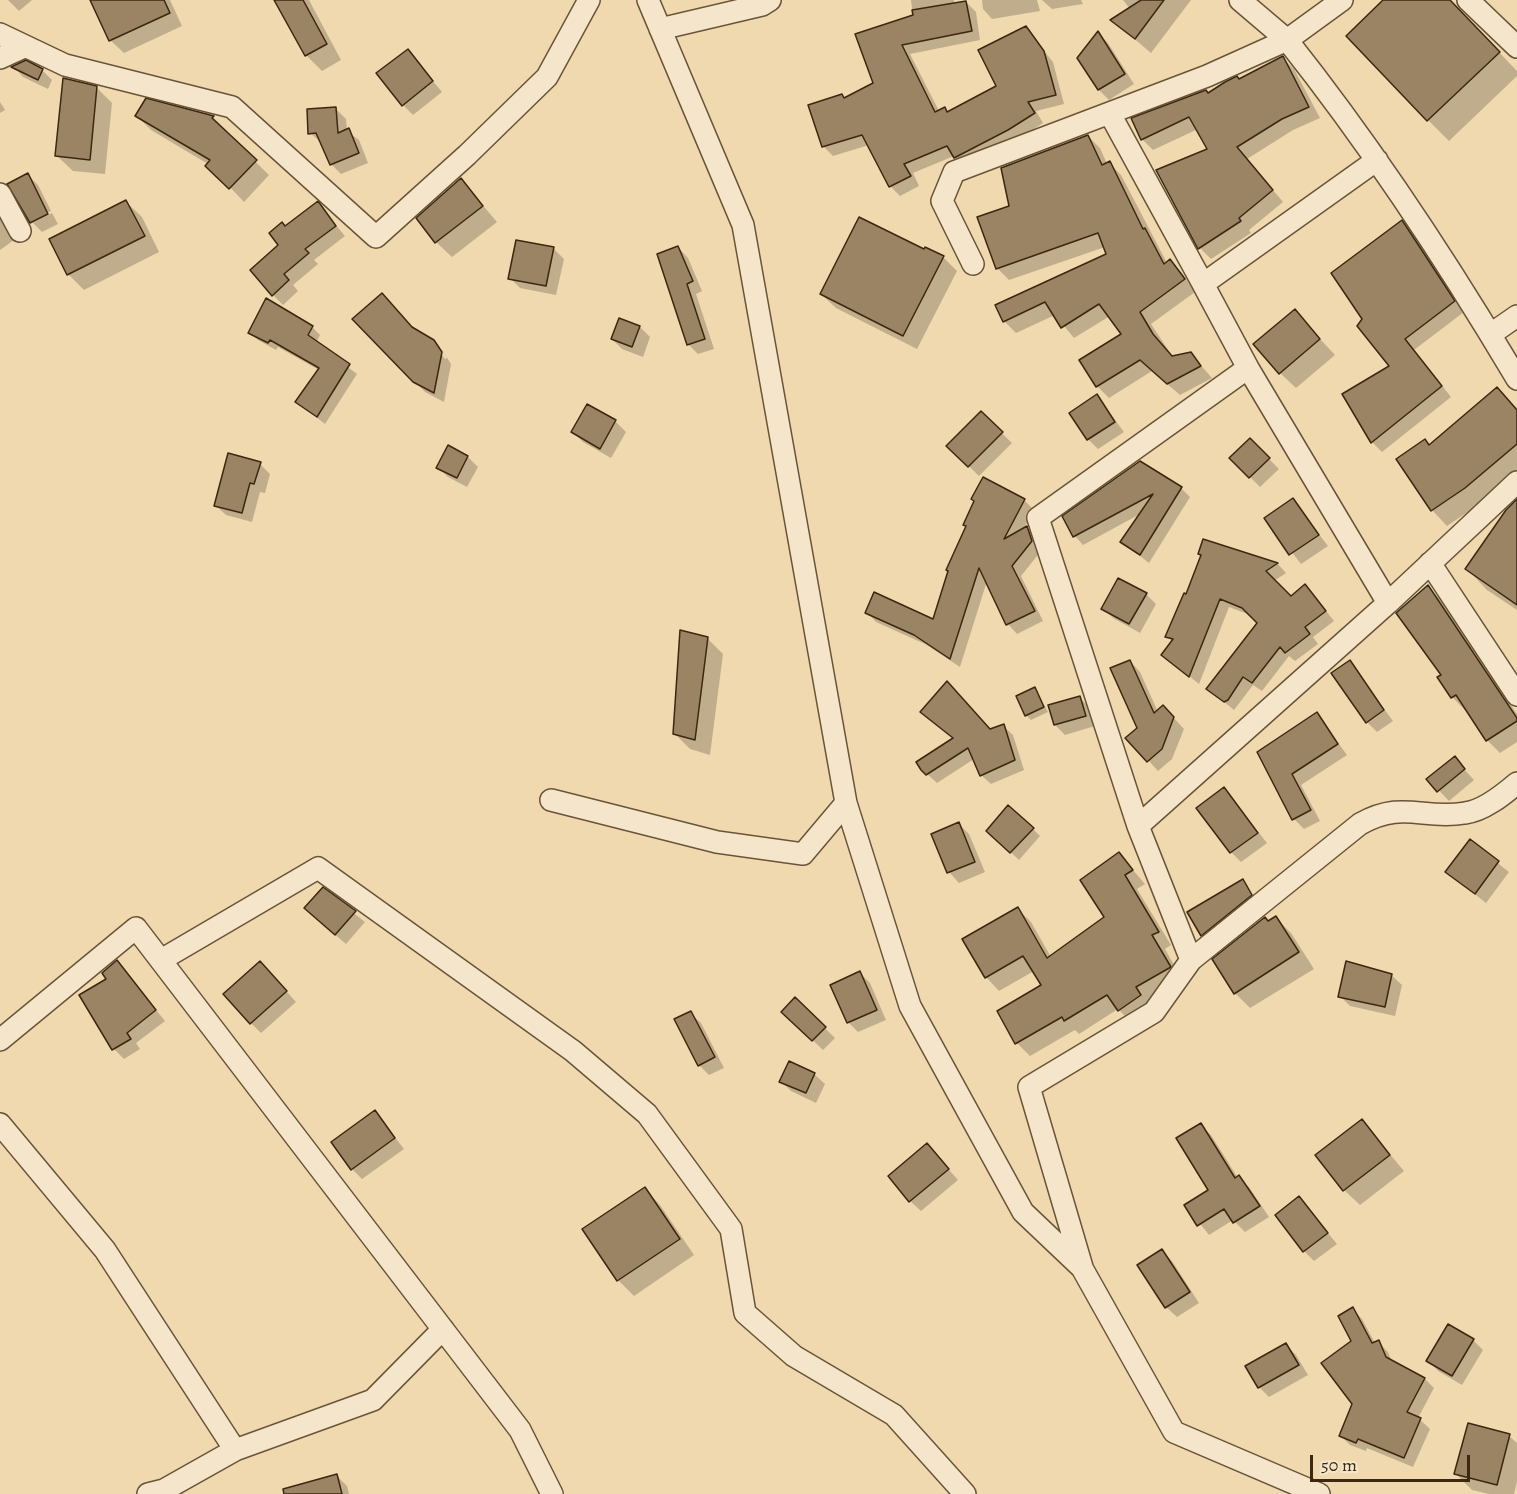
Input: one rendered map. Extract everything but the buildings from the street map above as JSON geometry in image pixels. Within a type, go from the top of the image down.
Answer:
[{"type":"street","points":[[0,34],[64,65],[232,107],[376,237],[467,155],[548,77],[589,0]]},
{"type":"street","points":[[648,0],[743,225],[846,803],[910,1006],[1023,1212],[1083,1268]]},
{"type":"street","points":[[660,29],[762,5],[770,0]]},
{"type":"street","points":[[1240,0],[1287,40],[1377,160],[1420,221],[1517,379]]},
{"type":"street","points":[[973,264],[942,201],[954,172],[1207,76],[1287,40],[1342,0]]},
{"type":"street","points":[[1468,0],[1516,45]]},
{"type":"street","points":[[0,58],[24,47]]},
{"type":"street","points":[[1110,114],[1248,368],[1388,603]]},
{"type":"street","points":[[1203,284],[1377,160]]},
{"type":"street","points":[[0,194],[20,231]]},
{"type":"street","points":[[1491,334],[1517,316]]},
{"type":"street","points":[[1191,960],[1138,826],[1038,518],[1248,368]]},
{"type":"street","points":[[1138,826],[1388,603],[1517,482]]},
{"type":"street","points":[[1430,563],[1517,695]]},
{"type":"street","points":[[1319,1494],[1174,1432],[1083,1268],[1029,1087],[1154,1012],[1191,960],[1360,824],[1374,816],[1405,810],[1467,813],[1484,806],[1517,783]]},
{"type":"street","points":[[551,800],[717,842],[803,854],[846,803]]},
{"type":"street","points":[[161,960],[318,868],[573,1051],[646,1114],[730,1229],[745,1313],[794,1356],[894,1415],[965,1494]]},
{"type":"street","points":[[0,1040],[136,928],[520,1430],[552,1494]]},
{"type":"street","points":[[0,1124],[105,1250],[235,1450]]},
{"type":"street","points":[[148,1494],[164,1490],[235,1450],[373,1400],[443,1329]]}]
